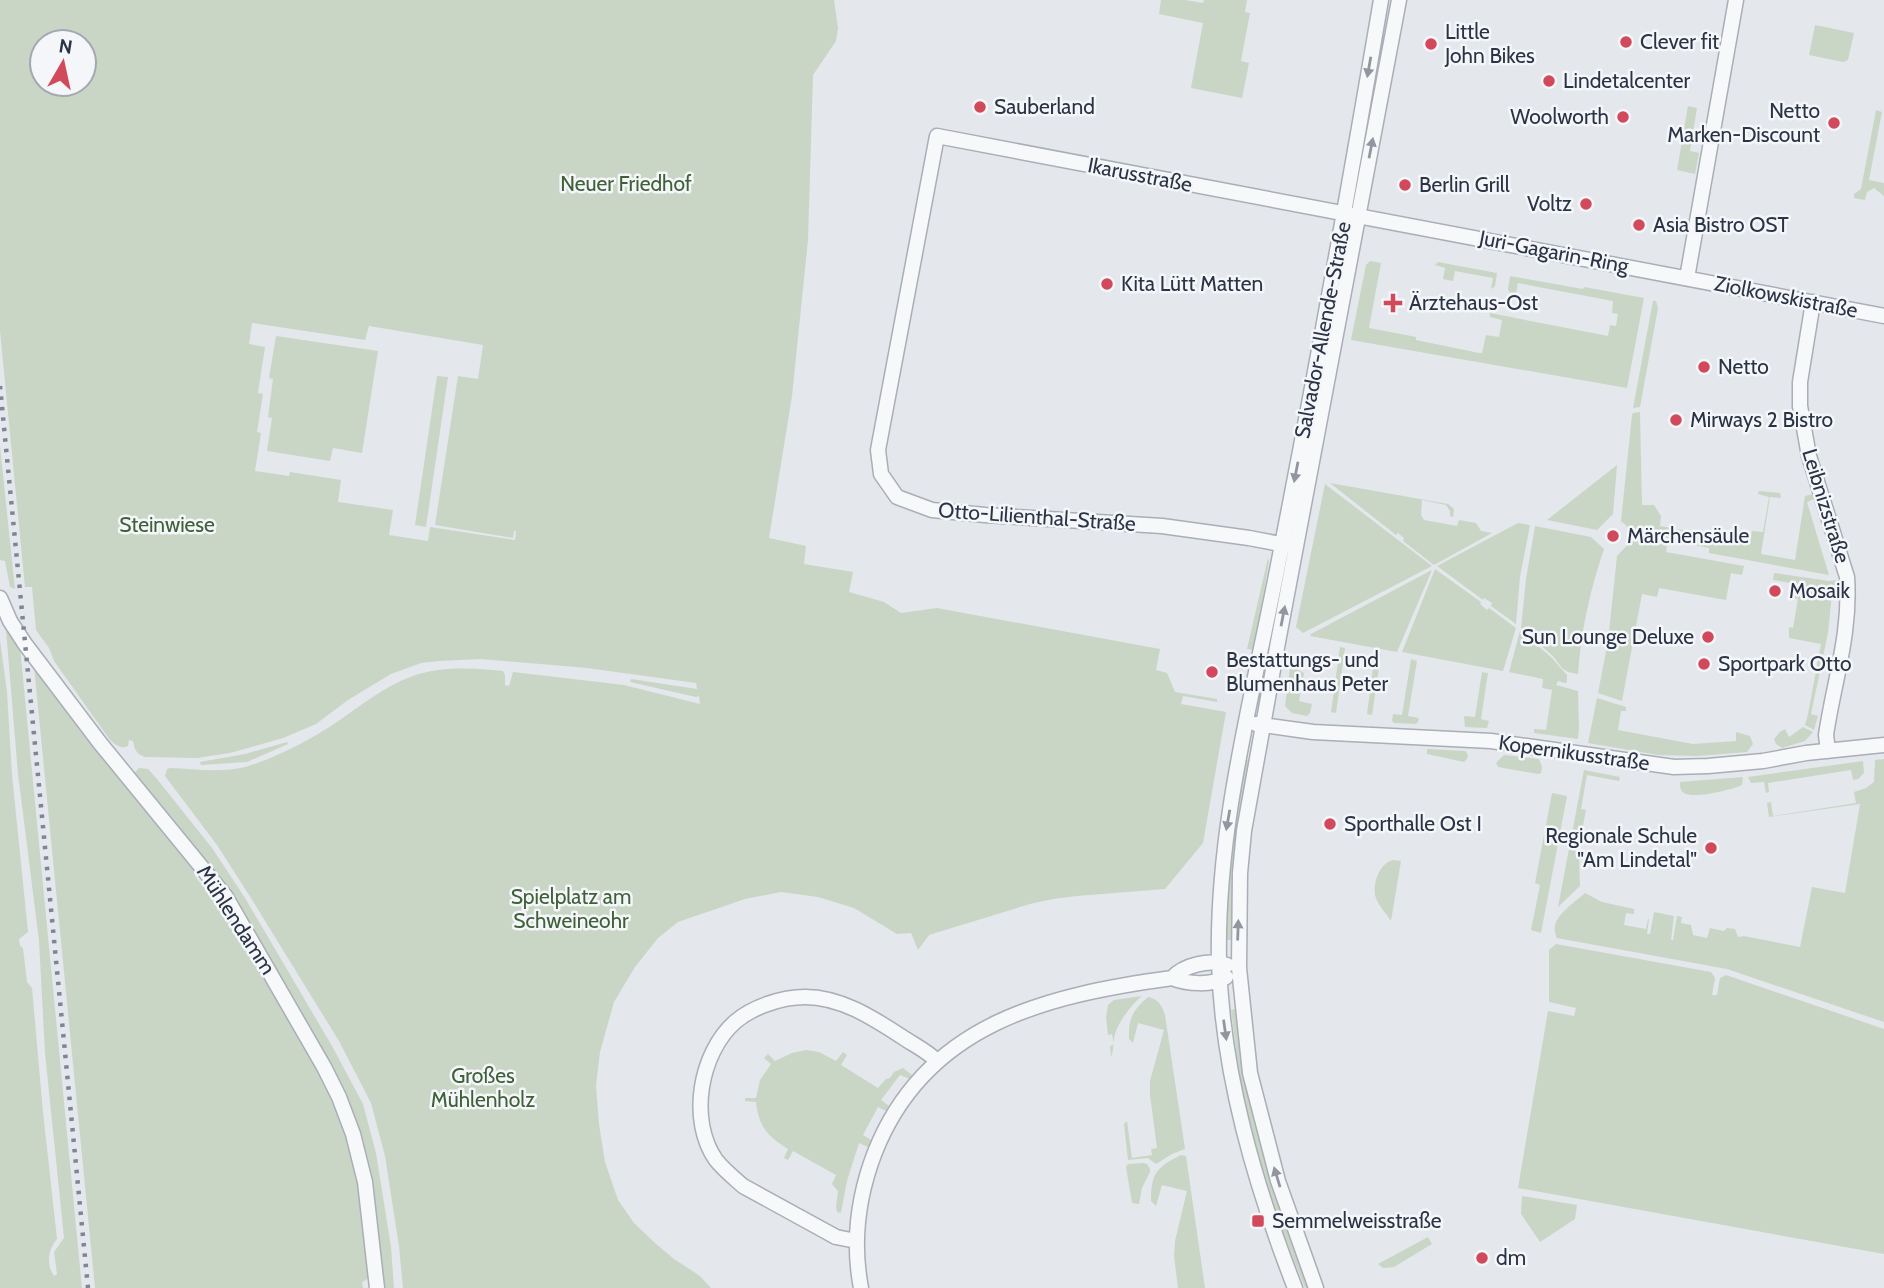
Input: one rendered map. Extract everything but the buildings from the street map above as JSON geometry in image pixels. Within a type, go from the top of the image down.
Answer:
[{"type":"street","points":[[1343,212],[1381,0]]},
{"type":"street","points":[[1359,215],[1399,0]]},
{"type":"street","points":[[1687,278],[1736,0]]},
{"type":"street","name":"Ikarusstraße","points":[[937,136],[1343,212]]},
{"type":"street","name":"Otto-Lilienthal-Straße","points":[[937,136],[878,450],[881,474],[897,497],[932,510],[1162,526],[1289,545]]},
{"type":"street","name":"Salvador-Allende-Straße","points":[[1295,1288],[1260,1187],[1232,1076],[1219,962],[1222,871],[1225,839],[1246,722],[1289,545],[1359,215],[1343,212],[1289,545],[1264,725],[1244,831],[1240,873],[1238,968],[1250,1073],[1278,1181],[1316,1288]]},
{"type":"street","name":"Juri-Gagarin-Ring","points":[[1359,215],[1687,278]]},
{"type":"street","name":"Ziolkowskistraße","points":[[1687,278],[1884,316]]},
{"type":"street","name":"Leibnizstraße","points":[[1813,302],[1800,382],[1800,406],[1809,456],[1847,577],[1848,590],[1845,638],[1826,735],[1828,751]]},
{"type":"street","name":"Mühlendamm","points":[[0,598],[13,626],[78,714],[226,897],[324,1067],[353,1134],[365,1181],[377,1288]]},
{"type":"street","points":[[1246,722],[1264,725]]},
{"type":"street","name":"Kopernikusstraße","points":[[1264,725],[1313,732],[1491,741],[1674,767],[1763,761],[1884,745]]},
{"type":"street","points":[[1172,978],[1179,970],[1203,964],[1219,962],[1238,968]]},
{"type":"street","points":[[861,1288],[856,1241],[861,1195],[878,1144],[903,1101],[937,1061],[979,1032],[1005,1018],[1037,1006],[1091,991],[1172,978],[1204,983],[1220,981],[1238,968]]},
{"type":"street","points":[[856,1241],[836,1237],[743,1186],[716,1159],[708,1145],[703,1127],[701,1104],[710,1060],[719,1041],[736,1021],[754,1010],[786,999],[804,997],[825,998],[848,1005],[926,1051],[937,1061]]},
{"type":"green space","points":[[0,0],[834,0],[838,28],[836,41],[813,75],[808,240],[792,396],[769,538],[806,546],[804,564],[853,572],[849,592],[884,602],[901,613],[937,608],[1160,649],[1156,670],[1167,673],[1175,692],[1217,699],[1217,702],[1183,696],[1181,704],[1226,712],[1203,843],[1165,889],[1077,896],[1030,904],[929,935],[918,950],[911,933],[897,934],[854,908],[818,897],[781,892],[745,899],[678,922],[658,938],[635,967],[614,1002],[600,1052],[596,1086],[599,1124],[605,1162],[618,1200],[634,1223],[655,1243],[700,1276],[711,1288],[403,1288],[385,1156],[371,1103],[339,1041],[249,895],[217,845],[165,776],[167,769],[227,770],[255,764],[312,738],[391,686],[413,676],[446,669],[503,671],[505,685],[509,686],[513,672],[624,685],[700,704],[699,696],[630,682],[631,679],[697,689],[696,683],[587,668],[480,659],[421,663],[391,674],[348,700],[316,724],[283,738],[230,753],[197,758],[145,757],[136,751],[133,741],[129,740],[128,746],[123,747],[110,740],[54,661],[49,648],[36,630],[32,587],[25,587],[0,331]],"holes":[[[252,323],[365,340],[369,326],[483,345],[478,379],[458,376],[435,525],[513,538],[516,531],[515,540],[430,527],[428,541],[389,535],[393,510],[338,502],[341,480],[290,472],[289,476],[255,471],[263,394],[258,393],[265,347],[249,344]]]},
{"type":"green space","points":[[1161,0],[1203,3],[1204,0],[1247,0],[1245,12],[1250,13],[1241,61],[1249,63],[1242,98],[1191,88],[1203,23],[1159,14]]},
{"type":"green space","points":[[1815,25],[1854,33],[1848,60],[1843,62],[1809,55]]},
{"type":"green space","points":[[1688,106],[1697,108],[1690,151],[1699,153],[1695,174],[1677,170]]},
{"type":"green space","points":[[1876,110],[1882,112],[1869,180],[1884,183],[1884,196],[1874,188],[1867,192],[1865,200],[1854,198],[1854,194],[1861,189]]},
{"type":"green space","points":[[1370,261],[1381,263],[1369,328],[1479,353],[1482,353],[1486,335],[1499,337],[1502,320],[1490,317],[1490,313],[1608,336],[1610,325],[1616,326],[1618,314],[1612,313],[1613,301],[1518,283],[1516,294],[1508,289],[1510,276],[1644,298],[1627,388],[1351,340],[1366,265]]},
{"type":"green space","points":[[1438,262],[1497,273],[1495,286],[1491,289],[1493,278],[1455,271],[1453,281],[1443,279],[1445,268],[1435,265]]},
{"type":"green space","points":[[1653,301],[1656,301],[1658,308],[1640,407],[1633,408]]},
{"type":"green space","points":[[276,336],[378,351],[362,453],[333,448],[330,461],[267,451],[272,418],[268,417],[273,379],[269,378]]},
{"type":"green space","points":[[437,376],[448,377],[426,527],[415,525]]},
{"type":"green space","points":[[1640,412],[1642,505],[1654,505],[1661,516],[1660,526],[1750,542],[1752,531],[1763,532],[1769,497],[1758,494],[1759,491],[1780,493],[1781,498],[1770,497],[1761,554],[1795,560],[1805,496],[1813,494],[1814,499],[1807,502],[1829,575],[1709,553],[1709,548],[1694,543],[1632,531],[1621,521],[1632,415]]},
{"type":"green space","points":[[0,446],[15,589],[10,587],[5,561],[0,560]]},
{"type":"green space","points":[[1617,465],[1613,514],[1597,530],[1547,520]]},
{"type":"green space","points":[[1330,483],[1448,504],[1454,509],[1453,517],[1446,505],[1422,500],[1421,515],[1424,520],[1457,526],[1459,520],[1476,523],[1481,531],[1492,533],[1434,565],[1403,541],[1404,538],[1398,533],[1396,535]]},
{"type":"green space","points":[[1325,484],[1432,566],[1303,633],[1296,627]]},
{"type":"green space","points":[[1518,523],[1530,525],[1520,577],[1516,624],[1491,606],[1492,603],[1484,598],[1483,600],[1437,566]]},
{"type":"green space","points":[[1535,526],[1591,537],[1604,549],[1587,611],[1578,674],[1562,668],[1553,656],[1521,628]]},
{"type":"green space","points":[[1633,539],[1667,545],[1666,552],[1744,566],[1742,575],[1731,573],[1726,600],[1659,588],[1657,597],[1642,594],[1622,701],[1598,693],[1608,641],[1617,556]]},
{"type":"green space","points":[[1268,558],[1254,650],[1247,649]]},
{"type":"green space","points":[[1435,569],[1481,602],[1487,610],[1489,608],[1516,628],[1503,671],[1402,652]]},
{"type":"green space","points":[[1432,570],[1397,652],[1310,636],[1311,634]]},
{"type":"green space","points":[[1774,573],[1839,580],[1841,592],[1832,593],[1828,633],[1811,714],[1818,716],[1814,730],[1805,725],[1821,644],[1789,638],[1789,627],[1793,628],[1798,599],[1794,598],[1796,584],[1773,580]]},
{"type":"green space","points":[[6,630],[20,647],[82,1288],[0,1288],[0,640],[28,932],[19,939],[23,948],[27,982],[32,988],[57,1239],[49,1257],[54,1276],[57,1274],[54,1252],[64,1238],[45,1053],[39,941],[18,774]]},
{"type":"green space","points":[[1520,631],[1551,657],[1567,675],[1567,682],[1558,681],[1556,685],[1578,691],[1578,739],[1534,733],[1534,729],[1546,730],[1552,690],[1542,688],[1543,679],[1509,672]]},
{"type":"green space","points":[[1340,647],[1345,648],[1336,713],[1331,712]]},
{"type":"green space","points":[[1375,653],[1381,654],[1372,715],[1367,714]]},
{"type":"green space","points":[[1411,659],[1417,661],[1408,716],[1419,718],[1418,722],[1394,723],[1393,714],[1402,715]]},
{"type":"green space","points":[[34,666],[198,869],[195,876],[200,883],[208,882],[222,901],[259,964],[264,980],[269,981],[309,1053],[334,1103],[353,1155],[364,1218],[369,1278],[362,1282],[363,1288],[95,1288]]},
{"type":"green space","points":[[1290,668],[1304,673],[1299,701],[1312,704],[1307,716],[1292,713],[1285,706]]},
{"type":"green space","points":[[1482,672],[1488,673],[1481,719],[1489,721],[1487,728],[1465,727],[1464,716],[1475,717]]},
{"type":"green space","points":[[1597,698],[1626,707],[1626,711],[1621,711],[1618,730],[1693,744],[1736,741],[1736,732],[1750,736],[1753,744],[1747,752],[1698,756],[1658,755],[1588,743]]},
{"type":"green space","points":[[1803,727],[1813,732],[1805,741],[1782,748],[1776,744],[1774,739],[1780,732],[1785,729],[1789,737]]},
{"type":"green space","points":[[287,742],[288,744],[247,762],[201,765],[200,762],[245,754]]},
{"type":"green space","points":[[1427,749],[1465,751],[1468,755],[1464,762],[1427,754]]},
{"type":"green space","points":[[1504,755],[1539,759],[1541,773],[1498,767],[1496,763]]},
{"type":"green space","points":[[1884,759],[1884,1022],[1727,969],[1557,938],[1555,925],[1558,919],[1585,893],[1602,902],[1634,909],[1634,914],[1626,913],[1624,925],[1646,929],[1649,919],[1647,934],[1650,934],[1654,912],[1674,916],[1671,940],[1677,916],[1682,917],[1681,923],[1691,925],[1693,935],[1707,938],[1710,928],[1724,931],[1727,928],[1735,929],[1738,937],[1800,947],[1812,887],[1845,893],[1860,804],[1769,817],[1767,803],[1771,802],[1773,816],[1856,803],[1854,792],[1874,782],[1875,760]]},
{"type":"green space","points":[[1246,760],[1250,760],[1233,872],[1231,940],[1227,940],[1229,872]]},
{"type":"green space","points":[[1863,761],[1864,773],[1858,779],[1853,780],[1851,770],[1768,783],[1769,792],[1766,793],[1764,782],[1751,783],[1748,777]]},
{"type":"green space","points":[[139,768],[148,769],[212,848],[245,898],[363,1104],[376,1153],[391,1247],[394,1288],[383,1288],[370,1179],[329,1064],[231,895],[133,774]]},
{"type":"green space","points":[[1584,770],[1620,777],[1619,781],[1587,775],[1581,809],[1586,810],[1577,857],[1580,886],[1558,907]]},
{"type":"green space","points":[[1743,777],[1742,785],[1713,793],[1689,795],[1680,787],[1680,782]]},
{"type":"green space","points":[[1552,793],[1567,796],[1541,933],[1531,930],[1540,885],[1535,883]]},
{"type":"green space","points":[[1393,860],[1401,861],[1391,921],[1378,902],[1375,890],[1381,869]]},
{"type":"green space","points":[[1556,944],[1711,972],[1715,978],[1712,995],[1717,995],[1720,978],[1726,975],[1884,1029],[1884,1254],[1518,1188],[1548,1011],[1574,1016],[1576,1008],[1549,1002],[1549,950]]},
{"type":"green space","points":[[1142,996],[1122,1019],[1114,1043],[1112,1034],[1108,1035],[1108,1005],[1114,1000]]},
{"type":"green space","points":[[1148,997],[1160,1003],[1165,1015],[1185,1149],[1156,1164],[1148,1158],[1128,1160],[1124,1124],[1127,1121],[1132,1158],[1152,1155],[1151,1149],[1157,1148],[1150,1081],[1164,1030],[1138,1023],[1133,1043],[1129,1039],[1132,1015]]},
{"type":"green space","points":[[1235,1009],[1245,1078],[1259,1141],[1278,1205],[1309,1288],[1305,1288],[1285,1236],[1250,1127],[1231,1010]]},
{"type":"green space","points":[[806,1050],[819,1052],[836,1061],[843,1052],[847,1055],[841,1065],[878,1088],[894,1072],[903,1068],[912,1075],[910,1079],[900,1075],[881,1100],[889,1106],[886,1111],[878,1107],[863,1135],[871,1140],[868,1147],[859,1143],[847,1181],[841,1213],[837,1212],[836,1207],[838,1191],[832,1184],[836,1175],[793,1151],[788,1160],[784,1158],[788,1149],[765,1130],[756,1102],[745,1101],[745,1098],[756,1098],[760,1080],[771,1064],[764,1058],[768,1054],[775,1061]]},
{"type":"green space","points":[[1181,1155],[1186,1156],[1205,1288],[1178,1288],[1175,1241],[1187,1191],[1162,1185],[1156,1206],[1151,1201],[1152,1184],[1157,1172],[1166,1163]]},
{"type":"green space","points":[[1128,1164],[1147,1164],[1150,1172],[1142,1188],[1139,1204],[1132,1203],[1126,1167]]},
{"type":"green space","points":[[1522,1196],[1577,1205],[1575,1219],[1540,1242],[1521,1214]]},
{"type":"green space","points":[[1428,1237],[1432,1244],[1394,1267],[1383,1268],[1378,1264]]},
{"type":"railway","points":[[0,386],[88,1288]]},
{"type":"place","name":"Clever fit","points":[[1626,42]]},
{"type":"place","name":"Little John Bikes","points":[[1431,44]]},
{"type":"place","name":"Lindetalcenter","points":[[1549,81]]},
{"type":"place","name":"Sauberland","points":[[980,107]]},
{"type":"place","name":"Woolworth","points":[[1623,117]]},
{"type":"place","name":"Netto Marken-Discount","points":[[1834,123]]},
{"type":"place","name":"Berlin Grill","points":[[1405,185]]},
{"type":"place","name":"Voltz","points":[[1586,204]]},
{"type":"place","name":"Asia Bistro OST","points":[[1639,225]]},
{"type":"place","name":"Kita Lütt Matten","points":[[1107,284]]},
{"type":"place","name":"Ärztehaus-Ost","points":[[1393,303]]},
{"type":"place","name":"Netto","points":[[1704,367]]},
{"type":"place","name":"Mirways 2 Bistro","points":[[1676,420]]},
{"type":"place","name":"Märchensäule","points":[[1613,536]]},
{"type":"place","name":"Mosaik","points":[[1775,591]]},
{"type":"place","name":"Sun Lounge Deluxe","points":[[1708,637]]},
{"type":"place","name":"Sportpark Otto","points":[[1704,664]]},
{"type":"place","name":"Bestattungs- und Blumenhaus Peter","points":[[1212,672]]},
{"type":"place","name":"Sporthalle Ost I","points":[[1330,824]]},
{"type":"place","name":"Regionale Schule \"Am Lindetal\"","points":[[1711,848]]},
{"type":"place","name":"Semmelweisstraße","points":[[1258,1221]]},
{"type":"place","name":"dm","points":[[1482,1258]]},
{"type":"park label","name":"Neuer Friedhof","points":[[626,184]]},
{"type":"park label","name":"Steinwiese","points":[[167,525]]},
{"type":"park label","name":"Spielplatz am Schweineohr","points":[[571,909]]},
{"type":"park label","name":"Großes Mühlenholz","points":[[483,1088]]}]
